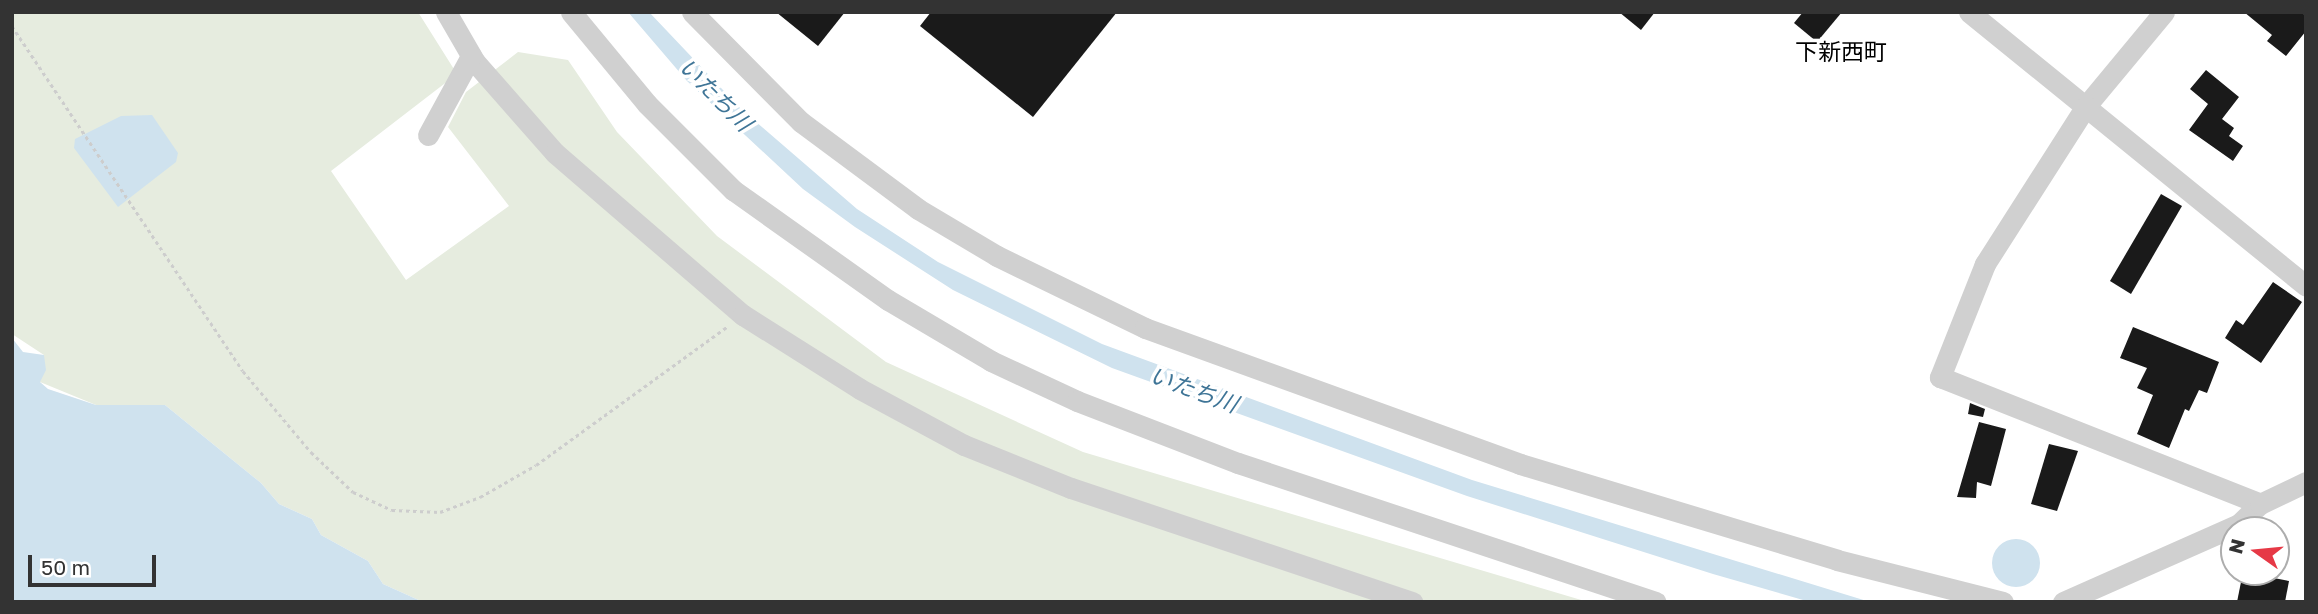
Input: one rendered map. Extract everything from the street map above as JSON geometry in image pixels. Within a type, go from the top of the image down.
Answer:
[{"type":"street","points":[[446,12],[471,55],[555,153],[743,315],[860,389],[964,444],[1071,488],[1412,602]]},
{"type":"street","points":[[572,12],[647,104],[733,190],[888,300],[991,361],[1077,401],[1238,463],[1655,602]]},
{"type":"street","points":[[692,12],[801,122],[918,209],[997,256],[1146,328],[1520,464],[1837,560],[2003,602]]},
{"type":"street","points":[[1969,12],[2306,286]]},
{"type":"street","points":[[2164,12],[2086,106],[1985,264],[1940,377],[2260,505]]},
{"type":"street","points":[[428,135],[471,55]]},
{"type":"street","points":[[2063,602],[2239,524],[2260,505],[2306,482]]},
{"type":"path","points":[[12,26],[243,371],[311,452],[353,492],[392,510],[440,512],[480,497],[536,465],[743,315]]},
{"type":"shaded area","points":[[12,12],[418,12],[457,74],[331,171],[406,280],[509,206],[448,127],[466,92],[518,52],[568,60],[617,132],[717,236],[886,362],[1083,452],[1588,602],[423,602],[383,584],[368,561],[321,535],[312,519],[279,504],[261,483],[165,405],[96,405],[40,382],[44,355],[12,334]]},
{"type":"water","name":"いたち川","points":[[628,12],[649,12],[741,109],[857,209],[938,262],[1102,344],[1472,480],[1870,602],[1810,602],[1713,574],[1467,496],[1112,368],[953,290],[855,227],[803,189],[687,81]]},
{"type":"water","points":[[152,115],[178,153],[176,162],[118,207],[74,148],[75,139],[121,116]]},
{"type":"water","points":[[12,338],[23,352],[44,355],[46,370],[40,382],[48,389],[96,405],[165,405],[261,483],[279,504],[312,519],[321,535],[368,561],[383,584],[423,602],[12,602]]},
{"type":"water","points":[[2016,539],[2033,546],[2040,563],[2033,580],[2016,587],[1999,580],[1992,563],[1999,546]]},
{"type":"building","points":[[776,12],[845,12],[818,46]]},
{"type":"building","points":[[931,12],[1117,12],[1033,117],[920,26]]},
{"type":"building","points":[[1619,12],[1655,12],[1641,30]]},
{"type":"building","points":[[1803,12],[1842,12],[1817,42],[1794,23]]},
{"type":"building","points":[[2244,12],[2301,12],[2306,16],[2306,31],[2286,56],[2267,41],[2272,35]]},
{"type":"building","points":[[2206,70],[2239,97],[2222,119],[2234,128],[2229,136],[2243,146],[2233,161],[2189,130],[2208,104],[2190,89]]},
{"type":"building","points":[[2161,194],[2182,206],[2131,294],[2110,281]]},
{"type":"building","points":[[2273,282],[2302,302],[2261,363],[2225,338],[2236,320],[2243,325]]},
{"type":"building","points":[[2133,327],[2219,362],[2207,393],[2199,390],[2189,411],[2185,409],[2169,448],[2137,434],[2153,395],[2137,388],[2147,368],[2120,358]]},
{"type":"building","points":[[1970,403],[1985,409],[1983,417],[1968,414]]},
{"type":"building","points":[[1979,422],[2006,429],[1991,486],[1977,482],[1976,498],[1957,497]]},
{"type":"building","points":[[2049,444],[2078,451],[2057,511],[2031,504]]},
{"type":"building","points":[[2240,586],[2288,586],[2285,602],[2237,602]]},
{"type":"district","name":"下新西町","points":[[1841,51]]}]
